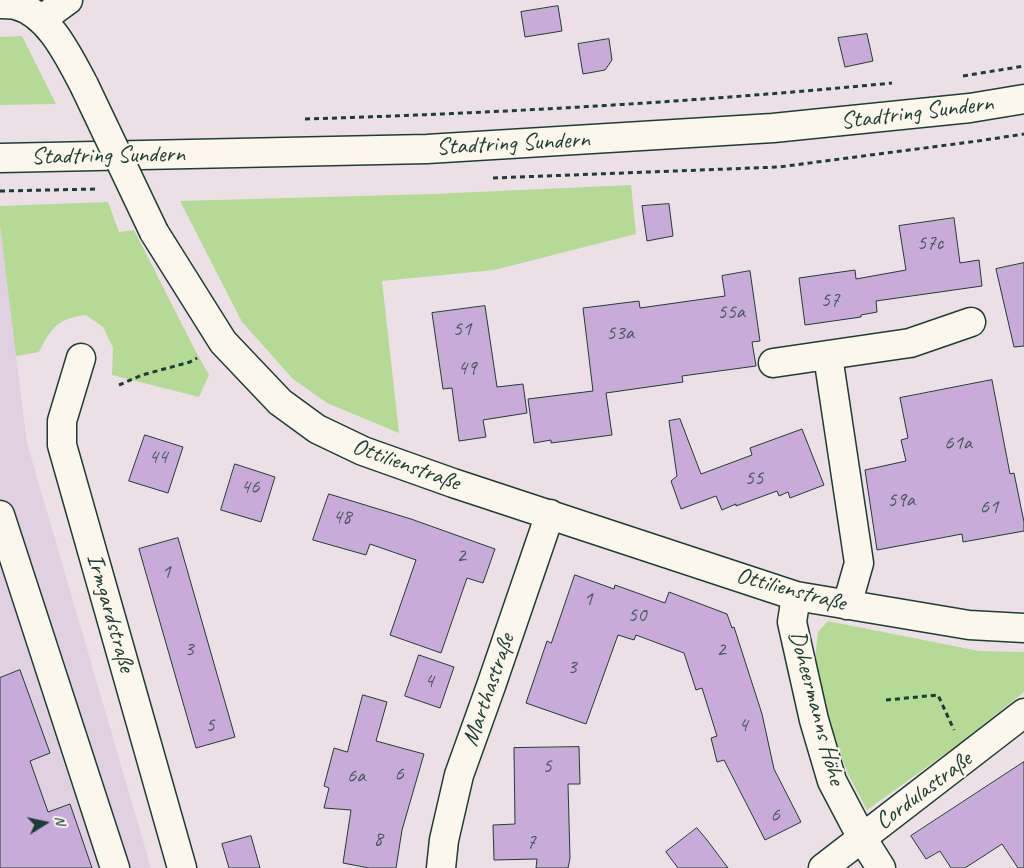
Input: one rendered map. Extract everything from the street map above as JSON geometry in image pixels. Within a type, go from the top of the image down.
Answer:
[{"type":"street","points":[[42,19],[68,0]]},
{"type":"street","name":"Ottilienstraße","points":[[0,4],[17,5],[42,19],[61,42],[84,85],[154,232],[223,342],[280,402],[317,429],[363,450],[796,596],[969,624],[1024,628]]},
{"type":"street","name":"Stadtring Sundern","points":[[0,158],[447,148],[773,128],[970,108],[1024,99]]},
{"type":"street","points":[[773,363],[910,343],[971,322]]},
{"type":"street","points":[[828,356],[859,563],[847,605]]},
{"type":"street","name":"Irmgardstraße","points":[[81,358],[62,421],[62,445],[182,868]]},
{"type":"street","name":"Marthastraße","points":[[441,868],[444,840],[459,775],[550,514]]},
{"type":"street","points":[[0,515],[115,868]]},
{"type":"street","name":"Doheermanns Höhe","points":[[796,596],[792,622],[814,720],[832,781],[862,838],[881,868]]},
{"type":"street","name":"Cordulastraße","points":[[823,868],[1024,713]]},
{"type":"path","points":[[954,77],[1024,66]]},
{"type":"path","points":[[296,119],[425,116],[770,95],[896,83]]},
{"type":"path","points":[[119,385],[142,375],[190,362],[223,342]]},
{"type":"path","points":[[886,700],[938,695],[968,757]]},
{"type":"shaded area","points":[[0,225],[27,443],[151,868],[0,868]]},
{"type":"green space","points":[[22,36],[56,104],[0,105],[0,37]]},
{"type":"green space","points":[[631,185],[636,234],[494,270],[382,281],[399,433],[327,403],[293,379],[242,322],[180,201],[432,194]]},
{"type":"green space","points":[[108,202],[119,232],[134,230],[209,375],[199,397],[112,375],[113,348],[103,327],[86,315],[62,321],[52,330],[39,352],[16,356],[0,225],[0,206]]},
{"type":"green space","points":[[828,621],[979,651],[1024,652],[1024,692],[960,743],[867,810],[848,774],[827,717],[815,660],[818,632]]},
{"type":"building","points":[[558,6],[562,31],[525,37],[521,12]]},
{"type":"building","points":[[867,34],[873,61],[845,67],[838,38]]},
{"type":"building","points":[[609,39],[612,60],[605,70],[583,74],[578,44]]},
{"type":"building","points":[[669,204],[673,236],[647,241],[642,206]]},
{"type":"building","points":[[954,218],[960,263],[979,260],[982,286],[876,301],[877,312],[861,315],[861,317],[805,325],[799,278],[855,270],[856,279],[906,270],[899,226]]},
{"type":"building","points":[[1024,263],[1024,346],[1014,347],[996,269]]},
{"type":"building","points":[[750,271],[760,341],[752,342],[756,366],[682,376],[683,382],[606,393],[612,435],[551,443],[551,440],[534,443],[528,399],[593,391],[583,308],[639,301],[640,308],[725,296],[722,276]]},
{"type":"building","points":[[485,306],[497,387],[523,384],[527,413],[483,420],[486,437],[459,441],[452,388],[443,389],[432,313]]},
{"type":"building","points":[[992,380],[1010,474],[1014,473],[1024,522],[1024,531],[963,542],[962,534],[877,550],[865,470],[906,461],[901,440],[908,438],[900,398]]},
{"type":"building","points":[[680,419],[701,474],[752,455],[750,448],[802,429],[824,485],[790,498],[788,492],[779,496],[777,491],[722,510],[716,496],[681,509],[671,481],[677,476],[669,421]]},
{"type":"building","points":[[145,435],[183,447],[168,493],[129,481]]},
{"type":"building","points":[[235,464],[275,477],[261,522],[221,510]]},
{"type":"building","points":[[329,494],[411,519],[495,549],[483,583],[467,578],[441,653],[390,635],[416,560],[370,544],[366,555],[313,540]]},
{"type":"building","points":[[178,538],[235,737],[196,748],[139,549]]},
{"type":"building","points":[[575,575],[614,589],[615,585],[665,603],[669,592],[727,614],[732,628],[734,627],[762,714],[774,769],[801,822],[765,840],[724,760],[717,762],[711,738],[717,736],[702,688],[696,690],[684,653],[636,635],[634,640],[618,635],[586,724],[526,703],[547,641],[551,643]]},
{"type":"building","points":[[419,655],[454,667],[440,708],[405,696]]},
{"type":"building","points":[[20,670],[50,753],[30,761],[48,812],[70,804],[92,868],[0,868],[0,678]]},
{"type":"building","points":[[363,695],[387,702],[376,741],[424,754],[402,830],[396,868],[369,868],[343,863],[351,810],[324,808],[329,788],[324,786],[334,748],[347,752]]},
{"type":"building","points":[[579,747],[580,784],[568,784],[570,858],[568,868],[536,868],[537,859],[494,860],[493,825],[515,824],[514,748]]},
{"type":"building","points":[[1024,762],[1024,868],[1018,868],[1002,844],[965,868],[951,868],[940,851],[926,859],[911,836]]},
{"type":"building","points":[[697,828],[728,868],[678,868],[666,852]]},
{"type":"building","points":[[251,836],[260,868],[229,868],[222,844]]}]
